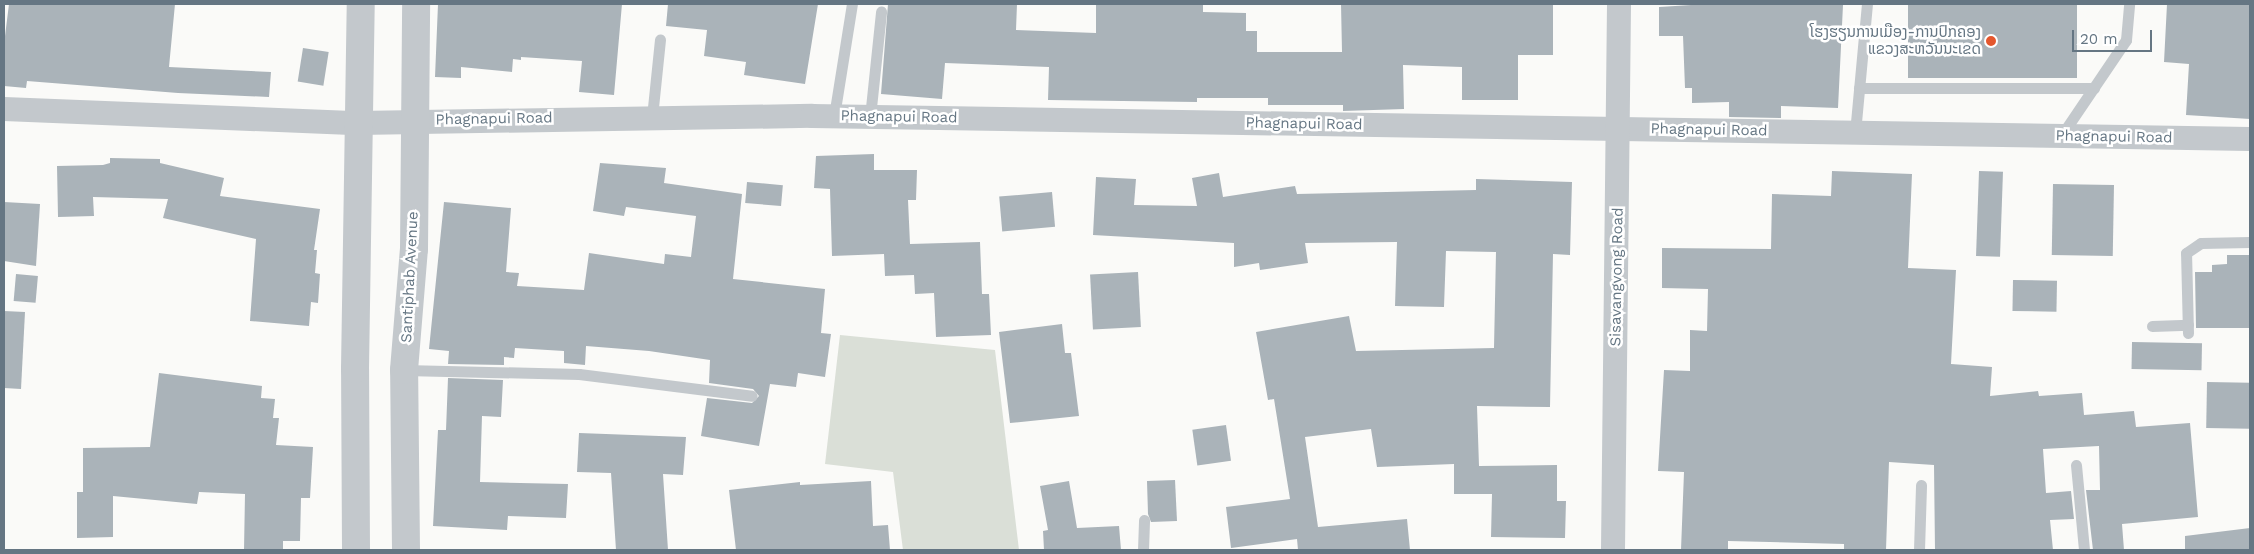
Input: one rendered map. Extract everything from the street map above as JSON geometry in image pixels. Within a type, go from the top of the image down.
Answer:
[{"type":"street","points":[[356,550],[358,123],[361,4]]},
{"type":"street","name":"Santiphab Avenue","points":[[406,550],[404,370],[414,249],[416,4]]},
{"type":"street","name":"Sisavangvong Road","points":[[1613,550],[1619,4]]},
{"type":"street","name":"Phagnapui Road","points":[[4,109],[358,123],[414,120],[834,116],[2250,139]]},
{"type":"lane","points":[[834,116],[852,4]]},
{"type":"lane","points":[[1856,133],[1867,4]]},
{"type":"lane","points":[[2061,136],[2126,40],[2129,4]]},
{"type":"lane","points":[[870,117],[881,12]]},
{"type":"lane","points":[[652,117],[660,39]]},
{"type":"lane","points":[[1859,88],[2094,88]]},
{"type":"lane","points":[[2152,326],[2188,329],[2186,253],[2201,243],[2250,242]]},
{"type":"lane","points":[[404,370],[579,374],[752,396]]},
{"type":"lane","points":[[2076,465],[2084,550]]},
{"type":"lane","points":[[1919,550],[1921,485]]},
{"type":"lane","points":[[1144,520],[1144,550]]},
{"type":"shaded area","points":[[840,335],[995,350],[1019,550],[903,550],[893,472],[825,464]]},
{"type":"building","points":[[9,4],[175,4],[169,67],[271,72],[269,97],[178,93],[27,81],[26,88],[4,86],[4,44]]},
{"type":"building","points":[[438,4],[622,4],[614,95],[579,92],[582,61],[521,57],[521,60],[513,59],[512,72],[461,67],[461,78],[435,77]]},
{"type":"building","points":[[668,4],[818,4],[805,84],[744,75],[746,62],[704,56],[707,30],[666,26]]},
{"type":"building","points":[[888,4],[1017,4],[1016,30],[1096,33],[1096,4],[1203,4],[1203,12],[1246,13],[1246,31],[1257,31],[1257,52],[1342,52],[1341,4],[1553,4],[1553,55],[1518,55],[1518,100],[1462,100],[1462,67],[1403,65],[1404,109],[1343,111],[1343,105],[1268,105],[1268,98],[1197,98],[1197,102],[1048,100],[1049,67],[945,63],[942,99],[881,94]]},
{"type":"building","points":[[1707,4],[1843,5],[1838,108],[1781,106],[1781,118],[1729,117],[1729,102],[1692,103],[1692,88],[1685,88],[1683,36],[1659,36],[1659,7]]},
{"type":"building","name":"ໂຮງຮຽນການເມືອງ-ການປົກຄອງ ແຂວງສະຫວັນນະເຂດ","points":[[1908,4],[2077,4],[2077,78],[1908,78]]},
{"type":"building","points":[[2167,4],[2250,4],[2250,119],[2186,115],[2189,64],[2164,62]]},
{"type":"building","points":[[303,48],[329,52],[323,86],[298,82]]},
{"type":"building","points":[[874,154],[874,170],[917,170],[916,200],[908,200],[910,244],[980,242],[982,294],[989,294],[991,335],[936,337],[934,293],[915,294],[914,275],[885,276],[884,254],[832,256],[830,189],[814,188],[816,156]]},
{"type":"building","points":[[110,158],[160,159],[160,163],[224,178],[220,196],[320,209],[314,250],[317,250],[315,273],[320,274],[318,303],[311,302],[309,326],[250,321],[256,239],[163,218],[168,199],[93,197],[94,216],[58,217],[57,166],[103,165],[110,163]]},
{"type":"building","points":[[600,163],[666,168],[664,183],[742,194],[733,279],[825,289],[821,333],[831,334],[825,377],[798,373],[796,387],[770,384],[759,446],[701,436],[707,398],[752,403],[759,396],[753,389],[709,383],[710,360],[649,351],[586,346],[585,365],[564,363],[564,351],[515,348],[514,358],[504,357],[504,365],[448,364],[449,351],[429,349],[444,202],[511,208],[506,272],[519,273],[517,286],[584,290],[589,253],[664,264],[665,254],[691,257],[696,216],[626,207],[624,216],[593,211]]},
{"type":"building","points":[[1832,171],[1912,174],[1908,268],[1956,270],[1951,364],[1992,367],[1990,396],[2038,391],[2039,396],[2082,393],[2084,415],[2134,411],[2136,427],[2190,423],[2198,517],[2122,524],[2124,550],[2093,550],[2086,490],[2100,490],[2099,446],[2043,449],[2046,493],[2071,491],[2074,519],[2050,520],[2053,550],[1935,550],[1934,465],[1889,462],[1886,550],[1844,550],[1844,544],[1728,541],[1728,550],[1681,550],[1684,472],[1658,471],[1664,370],[1690,371],[1690,330],[1707,331],[1708,289],[1662,288],[1662,248],[1771,249],[1772,194],[1831,196]]},
{"type":"building","points":[[1979,171],[2003,172],[2000,257],[1976,256]]},
{"type":"building","points":[[1219,173],[1223,197],[1295,186],[1297,194],[1476,190],[1476,179],[1572,182],[1570,255],[1553,254],[1550,407],[1477,406],[1479,466],[1557,465],[1557,501],[1566,501],[1565,538],[1491,537],[1492,494],[1454,494],[1454,464],[1377,467],[1371,429],[1305,437],[1318,527],[1407,519],[1410,550],[1298,550],[1297,539],[1231,548],[1226,507],[1290,499],[1274,399],[1268,400],[1256,332],[1349,316],[1356,351],[1494,348],[1496,252],[1446,251],[1444,307],[1395,306],[1397,242],[1305,243],[1308,263],[1260,270],[1259,263],[1234,267],[1234,243],[1093,235],[1096,177],[1136,179],[1134,205],[1197,206],[1192,178]]},
{"type":"building","points":[[747,182],[783,185],[781,206],[745,203]]},
{"type":"building","points":[[2053,184],[2114,185],[2113,256],[2052,255]]},
{"type":"building","points":[[1052,192],[1055,227],[1002,231],[999,197]]},
{"type":"building","points":[[4,202],[40,204],[36,266],[4,261]]},
{"type":"building","points":[[2227,255],[2250,255],[2250,328],[2196,328],[2195,272],[2212,272],[2212,265],[2227,264]]},
{"type":"building","points":[[1138,272],[1141,327],[1093,329],[1090,275]]},
{"type":"building","points":[[16,274],[38,276],[36,303],[14,301]]},
{"type":"building","points":[[2013,280],[2057,281],[2056,312],[2012,311]]},
{"type":"building","points":[[4,311],[25,312],[21,389],[4,388]]},
{"type":"building","points":[[1062,324],[1065,353],[1071,353],[1079,416],[1010,423],[999,332]]},
{"type":"building","points":[[2132,342],[2202,343],[2202,370],[2132,369]]},
{"type":"building","points":[[159,373],[262,386],[261,398],[275,399],[273,418],[279,418],[276,445],[313,447],[310,498],[301,498],[300,541],[283,541],[283,550],[244,550],[245,494],[199,492],[197,504],[113,496],[113,537],[77,538],[77,492],[83,492],[83,448],[150,447]]},
{"type":"building","points":[[448,378],[503,380],[501,417],[482,416],[480,482],[568,484],[566,518],[508,516],[507,530],[433,526],[438,430],[446,430]]},
{"type":"building","points":[[2207,382],[2250,383],[2249,429],[2206,428]]},
{"type":"building","points":[[1226,425],[1231,461],[1197,465],[1192,430]]},
{"type":"building","points":[[579,433],[686,437],[683,475],[663,474],[668,550],[616,550],[611,473],[577,472]]},
{"type":"building","points":[[1175,480],[1177,521],[1151,522],[1148,514],[1147,481]]},
{"type":"building","points":[[871,481],[873,526],[888,525],[890,550],[736,550],[729,490],[800,482],[800,485]]},
{"type":"building","points":[[1069,481],[1077,528],[1119,526],[1121,550],[1044,550],[1043,531],[1048,530],[1040,486]]},
{"type":"building","points":[[2250,528],[2250,550],[2185,550],[2185,536]]},
{"type":"place","name":"ໂຮງຮຽນການເມືອງ-ການປົກຄອງ ແຂວງສະຫວັນນະເຂດ","points":[[1991,41]]}]
